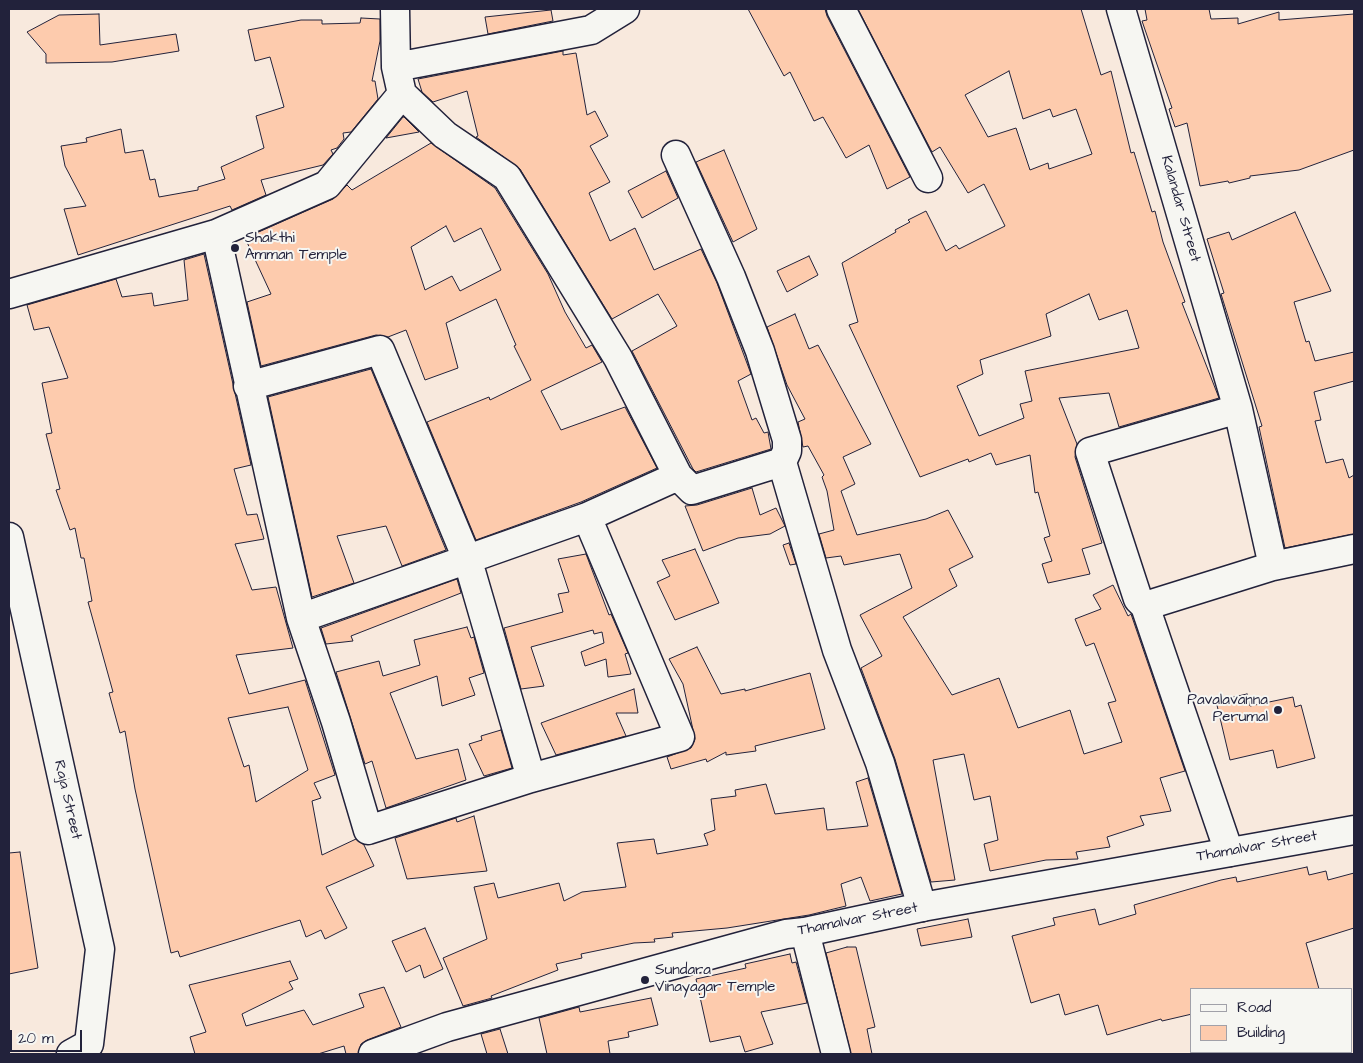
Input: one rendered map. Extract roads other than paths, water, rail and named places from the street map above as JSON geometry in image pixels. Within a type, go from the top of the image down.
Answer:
[{"type":"street","points":[[395,9],[396,67],[402,94],[445,135],[507,177],[618,358],[678,476],[692,490],[782,462]]},
{"type":"street","points":[[396,67],[591,30],[625,9]]},
{"type":"street","points":[[841,9],[928,178]]},
{"type":"street","name":"Kalandar Street","points":[[1121,9],[1238,409],[1273,566]]},
{"type":"street","points":[[9,294],[216,234],[328,184],[402,94]]},
{"type":"street","points":[[676,155],[731,277],[760,351],[786,440],[786,451],[782,462],[838,650],[880,763],[922,907]]},
{"type":"street","points":[[216,234],[248,386],[301,618],[336,722],[368,830],[531,778],[680,737],[588,517]]},
{"type":"street","points":[[248,386],[380,350],[468,561],[531,778]]},
{"type":"street","points":[[1229,852],[1145,606],[1138,599],[1090,452],[1238,409]]},
{"type":"street","points":[[301,618],[468,561],[588,517],[678,476]]},
{"type":"street","name":"Raja Street","points":[[9,536],[100,949],[87,1051]]},
{"type":"street","points":[[1145,606],[1273,566],[1354,550]]},
{"type":"street","name":"Thamalvar Street","points":[[373,1054],[447,1027],[786,934],[805,932],[922,907],[1354,830]]},
{"type":"street","points":[[805,932],[836,1054]]},
{"type":"place","name":"Shakthi Amman Temple","points":[[235,248]]},
{"type":"place","name":"Pavalavanna Perumal","points":[[1278,710]]},
{"type":"place","name":"Sundara Vinayagar Temple","points":[[645,980]]}]
